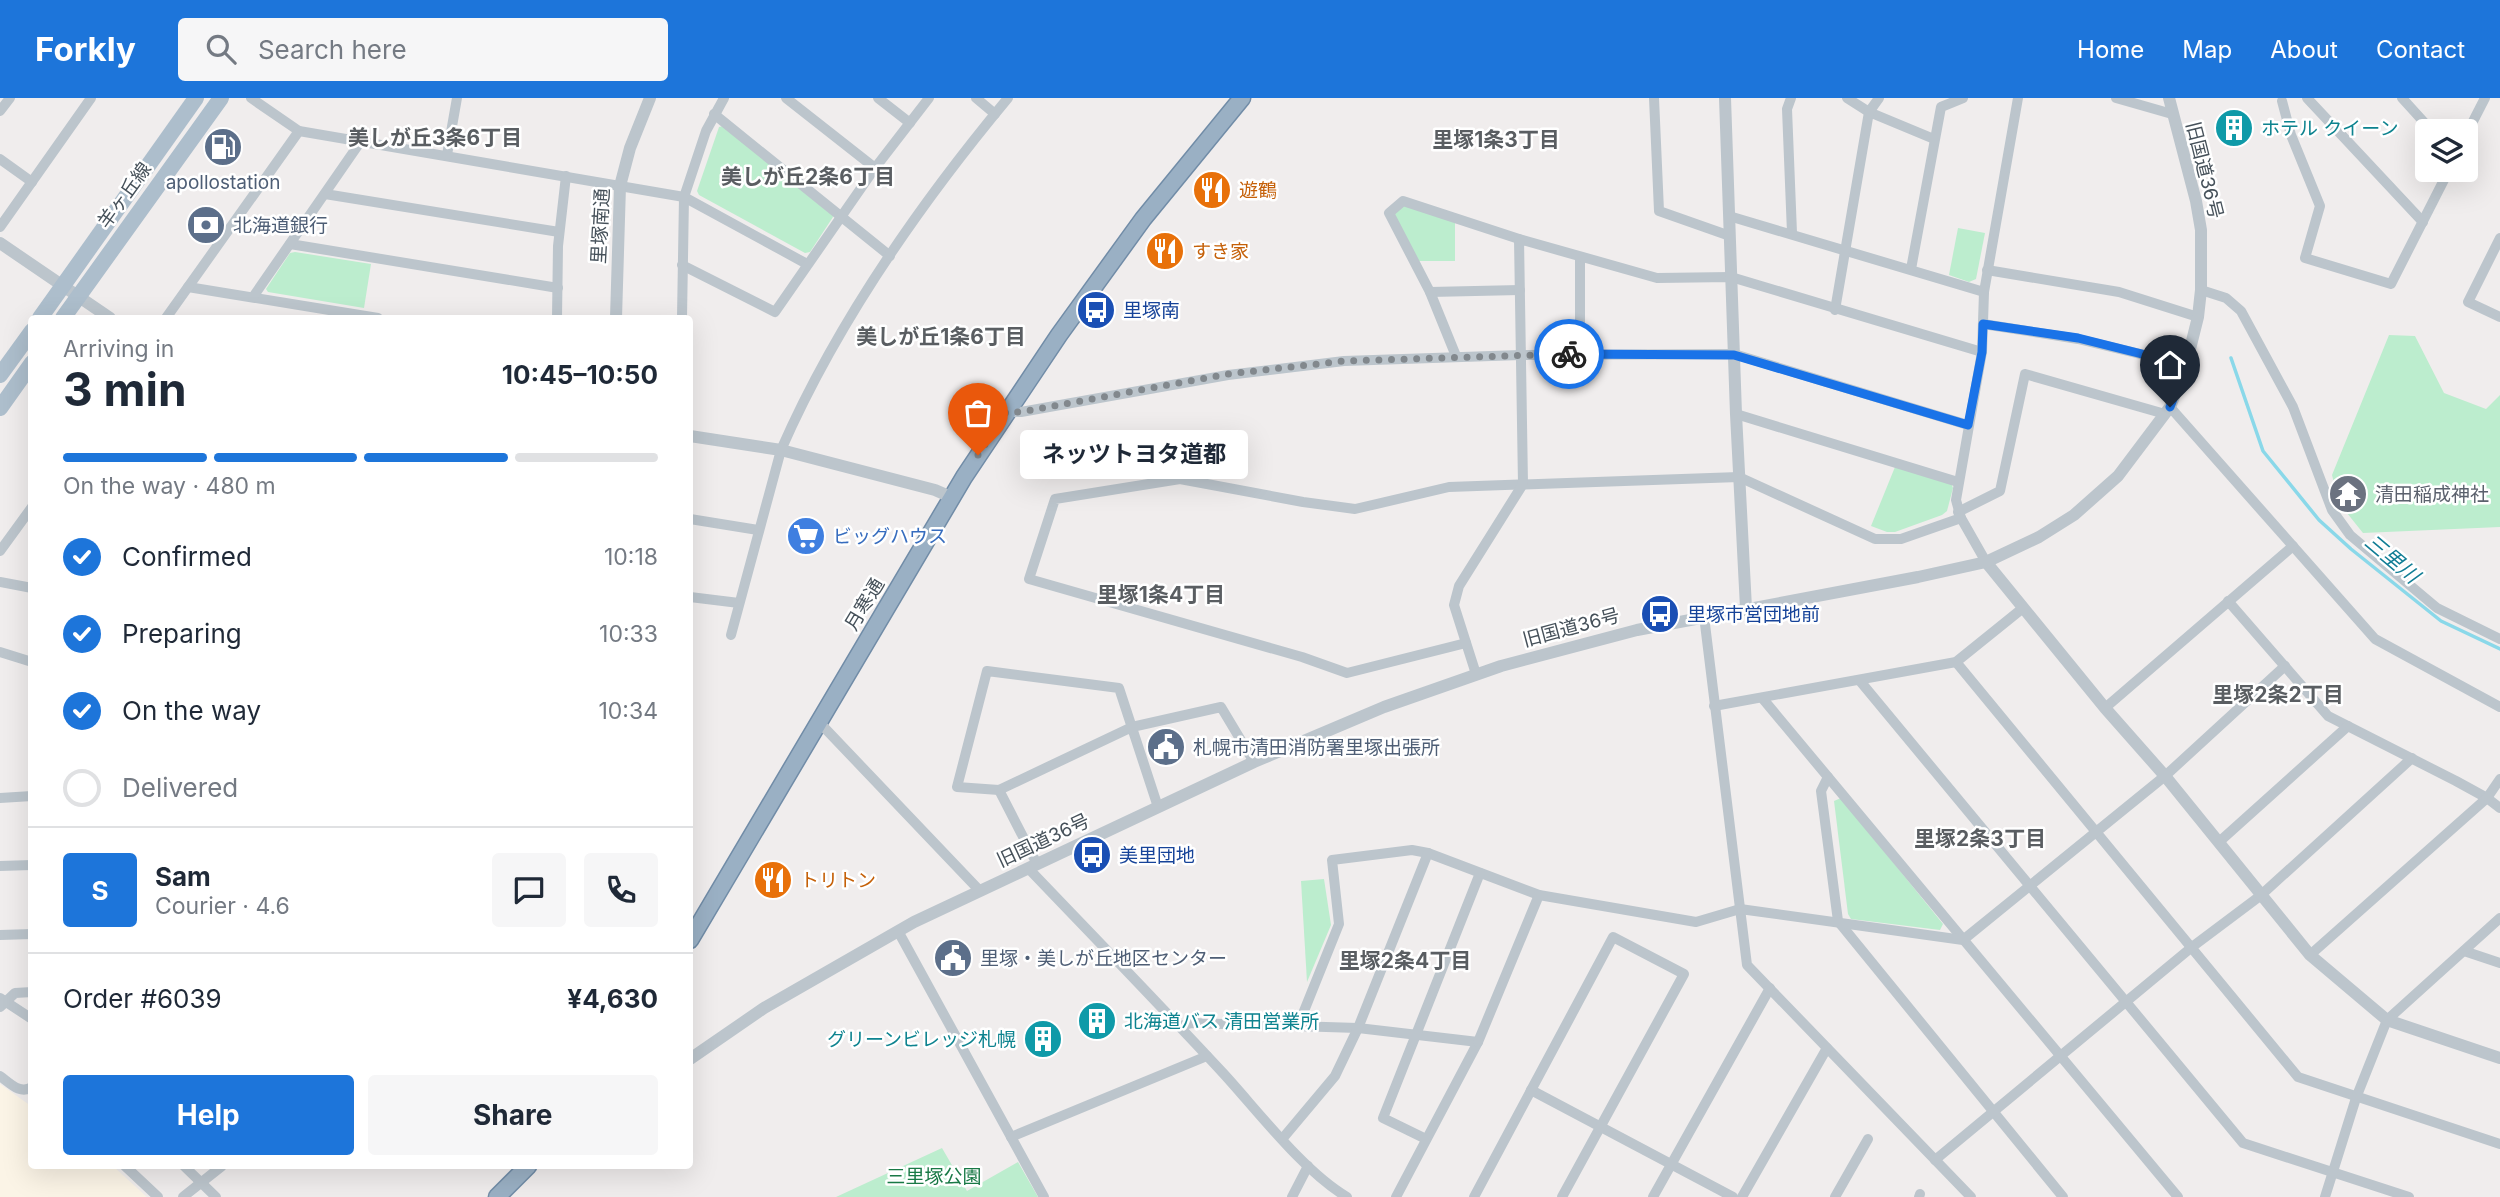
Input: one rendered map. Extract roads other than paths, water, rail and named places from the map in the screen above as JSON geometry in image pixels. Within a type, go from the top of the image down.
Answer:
[{"type":"highway","name":"月寒通","points":[[693,935],[951,497],[1006,412],[1143,219],[1242,98]]},
{"type":"highway","points":[[497,1197],[525,1169]]},
{"type":"main road","name":"羊ヶ丘線","points":[[42,315],[196,98]]},
{"type":"main road","name":"羊ヶ丘線","points":[[65,315],[221,98]]},
{"type":"main road","points":[[0,375],[28,336]]},
{"type":"main road","points":[[0,408],[28,369]]},
{"type":"street","points":[[0,111],[9,98]]},
{"type":"street","points":[[0,228],[91,98]]},
{"type":"street","points":[[251,98],[299,131],[684,197],[807,264]]},
{"type":"street","points":[[447,155],[457,98]]},
{"type":"street","name":"里塚南通","points":[[616,315],[620,186],[629,148],[650,98]]},
{"type":"street","points":[[682,315],[684,197],[714,114],[724,98]]},
{"type":"street","points":[[786,98],[875,168]]},
{"type":"street","points":[[878,98],[910,123]]},
{"type":"street","points":[[682,265],[775,312],[875,168],[929,98]]},
{"type":"street","points":[[976,98],[995,114]]},
{"type":"street","points":[[731,635],[781,450],[836,340],[890,256],[954,165],[1008,98]]},
{"type":"street","points":[[1654,98],[1659,211],[1730,236]]},
{"type":"street","points":[[1725,98],[1735,414],[1746,608]]},
{"type":"street","points":[[1791,98],[1787,109],[1792,233]]},
{"type":"street","points":[[1847,98],[1869,112],[1934,139]]},
{"type":"street","points":[[1835,310],[1869,112],[1878,98]]},
{"type":"street","points":[[1911,269],[1941,107],[1963,98]]},
{"type":"street","points":[[2018,98],[1987,270],[1982,352],[1956,500],[1960,515],[1986,562],[2310,955],[2387,1020],[2500,1058]]},
{"type":"street","points":[[2116,98],[2172,114]]},
{"type":"street","name":"旧国道36号","points":[[693,1057],[764,1008],[898,931],[1254,762],[1384,706],[1476,674],[1580,644],[1704,616],[1986,562],[2039,537],[2089,503],[2118,476],[2168,410],[2186,365],[2198,317],[2202,253],[2196,201],[2169,98]]},
{"type":"street","points":[[2307,98],[2423,222]]},
{"type":"street","points":[[2402,98],[2421,119]]},
{"type":"street","points":[[2474,119],[2485,98]]},
{"type":"street","points":[[2282,99],[2291,135],[2319,206],[2305,258],[2391,284],[2443,182]]},
{"type":"street","points":[[714,114],[890,256]]},
{"type":"street","points":[[168,315],[299,131]]},
{"type":"street","points":[[253,297],[360,141]]},
{"type":"street","points":[[0,159],[32,182]]},
{"type":"street","points":[[557,315],[559,232],[566,176]]},
{"type":"street","points":[[325,194],[559,232]]},
{"type":"street","points":[[1456,356],[1430,292],[1389,213],[1403,201],[1519,239],[1657,278],[1731,277],[1982,352]]},
{"type":"street","points":[[1729,216],[1984,292]]},
{"type":"street","points":[[2500,238],[2468,302],[2500,317]]},
{"type":"street","points":[[1476,674],[1454,604],[1459,586],[1523,484],[1519,239]]},
{"type":"street","points":[[0,243],[105,315]]},
{"type":"street","points":[[290,244],[558,288]]},
{"type":"street","points":[[1580,257],[1580,354]]},
{"type":"street","points":[[1987,270],[2119,292],[2198,317]]},
{"type":"street","points":[[188,287],[360,315]]},
{"type":"street","points":[[1430,292],[1520,290]]},
{"type":"street","points":[[2201,290],[2226,298],[2241,311],[2293,407],[2332,510],[2350,535],[2437,608],[2500,639]]},
{"type":"street","points":[[1983,324],[2078,338],[2186,365]]},
{"type":"street","points":[[1006,412],[1021,412],[1228,374],[1344,361],[1580,354],[1734,355],[1968,425]]},
{"type":"street","points":[[1465,643],[1348,673],[1302,657],[1029,579],[1055,499],[1181,479],[1355,509],[1450,487],[1739,477],[1875,539],[1900,539],[1960,515],[2000,491],[2025,374],[2168,410],[2375,639],[2500,707]]},
{"type":"street","points":[[1735,414],[1958,482]]},
{"type":"street","points":[[693,436],[781,450],[935,490],[951,497]]},
{"type":"street","points":[[693,519],[758,530]]},
{"type":"street","points":[[0,551],[27,521]]},
{"type":"street","points":[[2105,708],[2293,546]]},
{"type":"street","points":[[0,582],[28,587]]},
{"type":"street","points":[[693,597],[739,603]]},
{"type":"street","points":[[2228,601],[2328,716],[2487,798],[2500,808]]},
{"type":"street","points":[[1714,706],[1956,662],[2023,608]]},
{"type":"street","points":[[1704,616],[1747,965],[1970,1197]]},
{"type":"street","points":[[0,652],[28,661]]},
{"type":"street","points":[[1956,662],[2298,1077],[2500,1144]]},
{"type":"street","points":[[1297,1026],[1339,924],[1332,860],[1412,850],[1428,853],[1539,895],[1696,922],[1740,909],[1963,940],[2165,776],[2285,666]]},
{"type":"street","points":[[1158,807],[1132,727],[1119,688],[987,671],[957,787],[999,790],[1132,727],[1222,707],[1254,762]]},
{"type":"street","points":[[1860,681],[2243,1143],[2409,1197]]},
{"type":"street","points":[[1763,699],[2178,1197]]},
{"type":"street","points":[[818,720],[980,891]]},
{"type":"street","points":[[2219,842],[2348,726]]},
{"type":"street","points":[[1935,1160],[2192,947],[2260,896],[2412,758]]},
{"type":"street","points":[[1828,777],[1821,791],[1838,921],[2063,1197]]},
{"type":"street","points":[[2310,955],[2487,798],[2500,779]]},
{"type":"street","points":[[999,790],[1032,866],[1308,1166],[1347,1197]]},
{"type":"street","points":[[0,798],[28,796]]},
{"type":"street","points":[[1283,1138],[1335,1076],[1358,1028],[1428,853]]},
{"type":"street","points":[[0,866],[28,865]]},
{"type":"street","points":[[1426,1139],[1383,1118],[1480,873]]},
{"type":"street","points":[[1396,1197],[1478,1042],[1539,895]]},
{"type":"street","points":[[2325,1197],[2356,1098],[2387,1020],[2500,918]]},
{"type":"street","points":[[898,931],[1044,1197]]},
{"type":"street","points":[[0,935],[28,934]]},
{"type":"street","points":[[1474,1197],[1613,937],[1684,974],[1562,1197]]},
{"type":"street","points":[[2464,951],[2500,963]]},
{"type":"street","points":[[1653,1197],[1770,988]]},
{"type":"street","points":[[28,992],[15,993],[1,1002],[28,1017]]},
{"type":"street","points":[[1180,1026],[1192,1023],[1358,1028],[1478,1042]]},
{"type":"street","points":[[1742,1197],[1828,1048]]},
{"type":"street","points":[[1011,1137],[1207,1056]]},
{"type":"street","points":[[0,1076],[20,1090],[28,1090]]},
{"type":"street","points":[[1531,1090],[1727,1195]]},
{"type":"street","points":[[1835,1197],[1868,1139]]},
{"type":"street","points":[[1292,1197],[1308,1166]]},
{"type":"street","points":[[128,1169],[158,1197]]},
{"type":"street","points":[[187,1169],[216,1197]]},
{"type":"street","points":[[183,1197],[218,1169]]},
{"type":"waterway","name":"三里川","points":[[2231,358],[2263,451],[2319,520],[2441,621],[2500,649]]},
{"type":"place","name":"ホテル クイーン","points":[[2234,128]]},
{"type":"place","name":"apollostation","points":[[223,147]]},
{"type":"place","name":"遊鶴","points":[[1212,190]]},
{"type":"place","name":"北海道銀行","points":[[206,225]]},
{"type":"place","name":"すき家","points":[[1165,251]]},
{"type":"place","name":"里塚南","points":[[1096,310]]},
{"type":"place","name":"ネッツトヨタ道都","points":[[978,455]]},
{"type":"place","name":"清田稲成神社","points":[[2348,494]]},
{"type":"place","name":"ビッグハウス","points":[[806,536]]},
{"type":"place","name":"里塚市営団地前","points":[[1660,614]]},
{"type":"place","name":"札幌市清田消防署里塚出張所","points":[[1166,747]]},
{"type":"place","name":"美里団地","points":[[1092,855]]},
{"type":"place","name":"トリトン","points":[[773,880]]},
{"type":"place","name":"里塚・美しが丘地区センター","points":[[953,958]]},
{"type":"place","name":"北海道バス 清田営業所","points":[[1097,1021]]},
{"type":"place","name":"グリーンビレッジ札幌","points":[[1043,1039]]},
{"type":"district","name":"美しが丘3条6丁目","points":[[435,138]]},
{"type":"district","name":"里塚1条3丁目","points":[[1496,140]]},
{"type":"district","name":"美しが丘2条6丁目","points":[[808,177]]},
{"type":"district","name":"美しが丘1条6丁目","points":[[941,337]]},
{"type":"district","name":"里塚1条4丁目","points":[[1161,595]]},
{"type":"district","name":"里塚2条2丁目","points":[[2278,695]]},
{"type":"district","name":"里塚2条3丁目","points":[[1980,839]]},
{"type":"district","name":"里塚2条4丁目","points":[[1405,961]]},
{"type":"park label","name":"三里塚公園","points":[[934,1176]]}]
